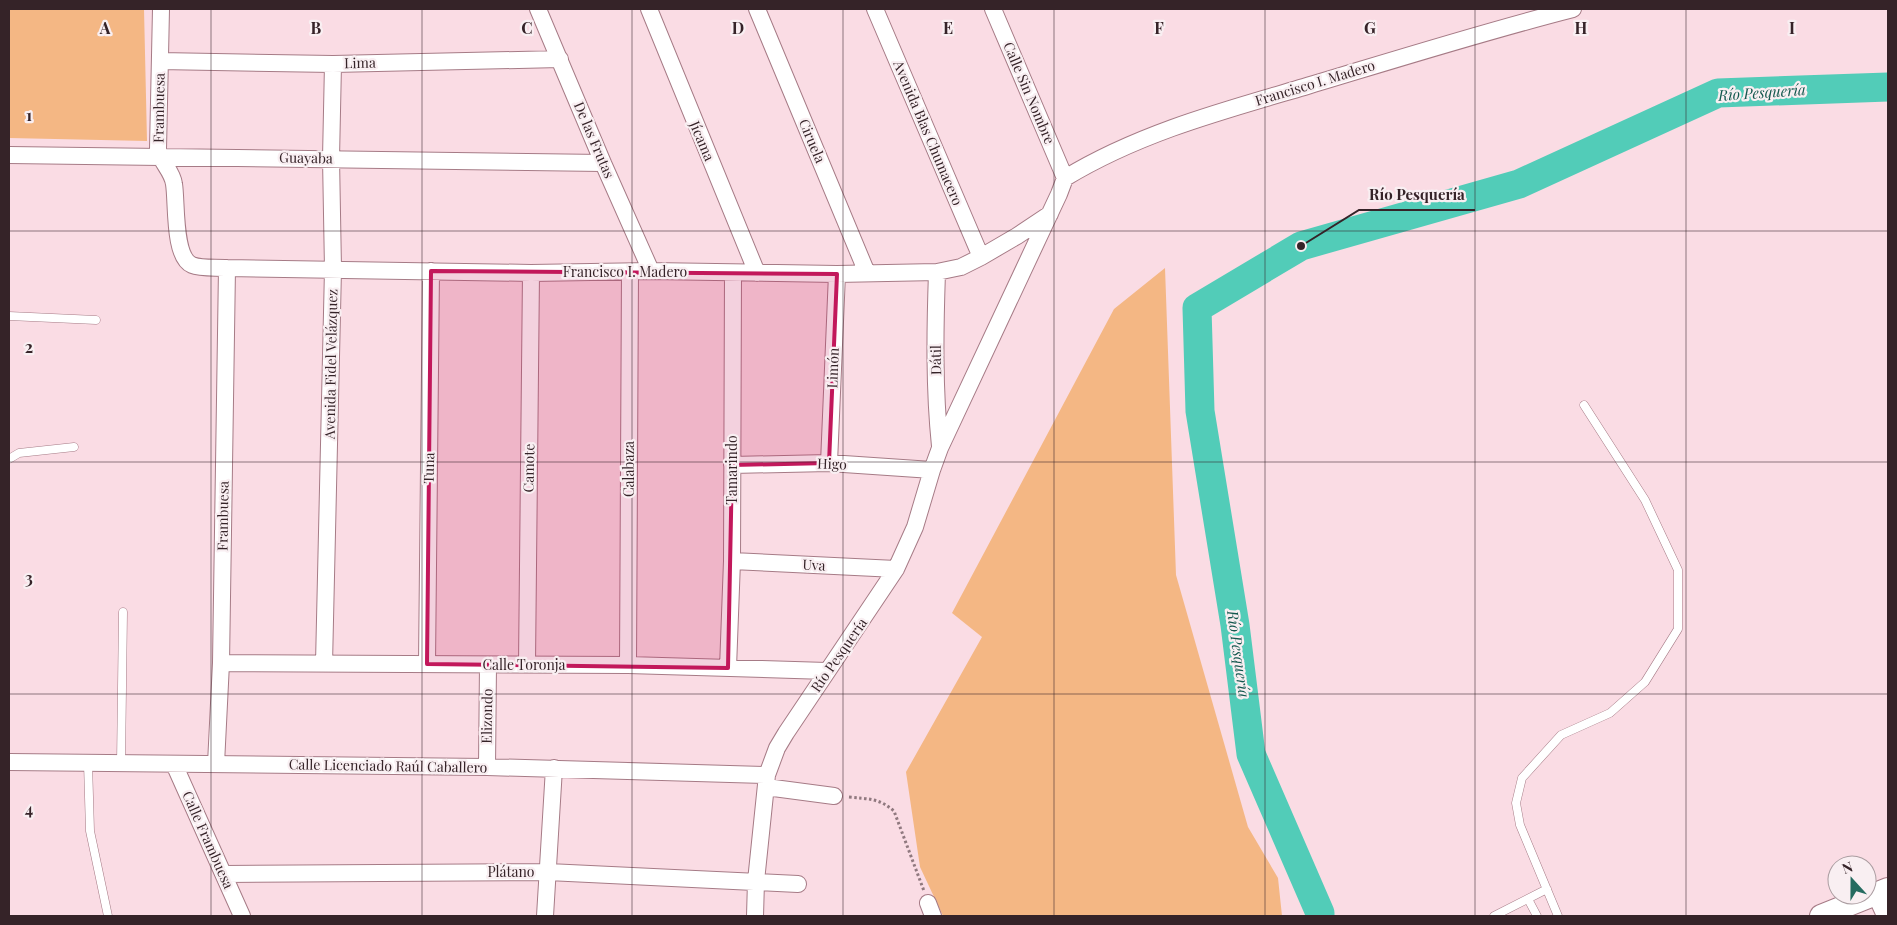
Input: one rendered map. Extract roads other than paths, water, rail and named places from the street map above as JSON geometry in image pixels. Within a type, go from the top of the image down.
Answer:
[{"type":"street","name":"Frambuesa","points":[[161,9],[158,149],[159,157],[173,177],[180,248],[186,261]]},
{"type":"street","name":"De las Frutas","points":[[538,9],[651,271]]},
{"type":"street","name":"Jícama","points":[[649,9],[757,273]]},
{"type":"street","name":"Ciruela","points":[[757,9],[867,273]]},
{"type":"street","name":"Avenida Blas Chumacero","points":[[875,9],[981,258]]},
{"type":"street","name":"Calle Sin Nombre","points":[[993,9],[1065,178]]},
{"type":"street","name":"Francisco I. Madero","points":[[1065,178],[1124,146],[1218,111],[1492,30],[1573,9]]},
{"type":"street","name":"Lima","points":[[160,61],[333,64],[560,59]]},
{"type":"street","name":"Avenida Fidel Velázquez","points":[[324,664],[333,270],[331,158],[333,64]]},
{"type":"street","name":"Guayaba","points":[[9,155],[603,163]]},
{"type":"street","name":"Río Pesquería","points":[[755,916],[756,881],[766,781],[777,748],[896,569],[916,527],[940,448],[1050,214],[1065,178]]},
{"type":"street","name":"Francisco I. Madero","points":[[186,261],[199,266],[227,268],[431,272],[651,271],[837,274],[937,272],[961,267],[981,258],[1050,214]]},
{"type":"street","name":"Frambuesa","points":[[216,764],[221,663],[227,268]]},
{"type":"street","name":"Tuna","points":[[427,664],[431,272]]},
{"type":"street","name":"Camote","points":[[527,664],[531,272]]},
{"type":"street","name":"Calabaza","points":[[628,665],[630,272]]},
{"type":"street","name":"Dátil","points":[[937,272],[935,328],[936,413],[940,448]]},
{"type":"street","name":"Tamarindo","points":[[728,668],[732,561],[733,273]]},
{"type":"street","name":"Limón","points":[[829,463],[837,274]]},
{"type":"street","name":"Higo","points":[[732,465],[829,463],[932,470]]},
{"type":"street","name":"Uva","points":[[732,561],[896,569]]},
{"type":"street","name":"Calle Toronja","points":[[221,663],[628,665],[827,671]]},
{"type":"street","name":"Elizondo","points":[[487,767],[488,665]]},
{"type":"street","name":"Calle Licenciado Raúl Caballero","points":[[9,762],[554,768],[766,781],[834,796]]},
{"type":"street","name":"Calle Frambuesa","points":[[174,764],[242,916]]},
{"type":"street","points":[[546,916],[554,768]]},
{"type":"street","name":"Plátano","points":[[224,874],[548,872],[798,884]]},
{"type":"street","points":[[1821,916],[1854,911],[1883,891],[1888,915]]},
{"type":"lane","points":[[9,316],[96,320]]},
{"type":"lane","points":[[1558,916],[1520,825],[1516,803],[1522,778],[1561,735],[1610,713],[1645,682],[1678,629],[1678,570],[1645,500],[1584,406]]},
{"type":"lane","points":[[9,459],[19,453],[74,447]]},
{"type":"lane","points":[[121,763],[123,612]]},
{"type":"lane","points":[[88,763],[90,831],[108,916]]},
{"type":"lane","points":[[1494,916],[1547,889]]},
{"type":"lane","points":[[1528,899],[1537,916]]},
{"type":"waterway","name":"Río Pesquería","points":[[1320,916],[1251,754],[1235,625],[1200,411],[1197,308],[1301,246],[1519,184],[1718,93],[1888,87]]},
{"type":"place","name":"Río Pesquería","points":[[1301,246]]}]
